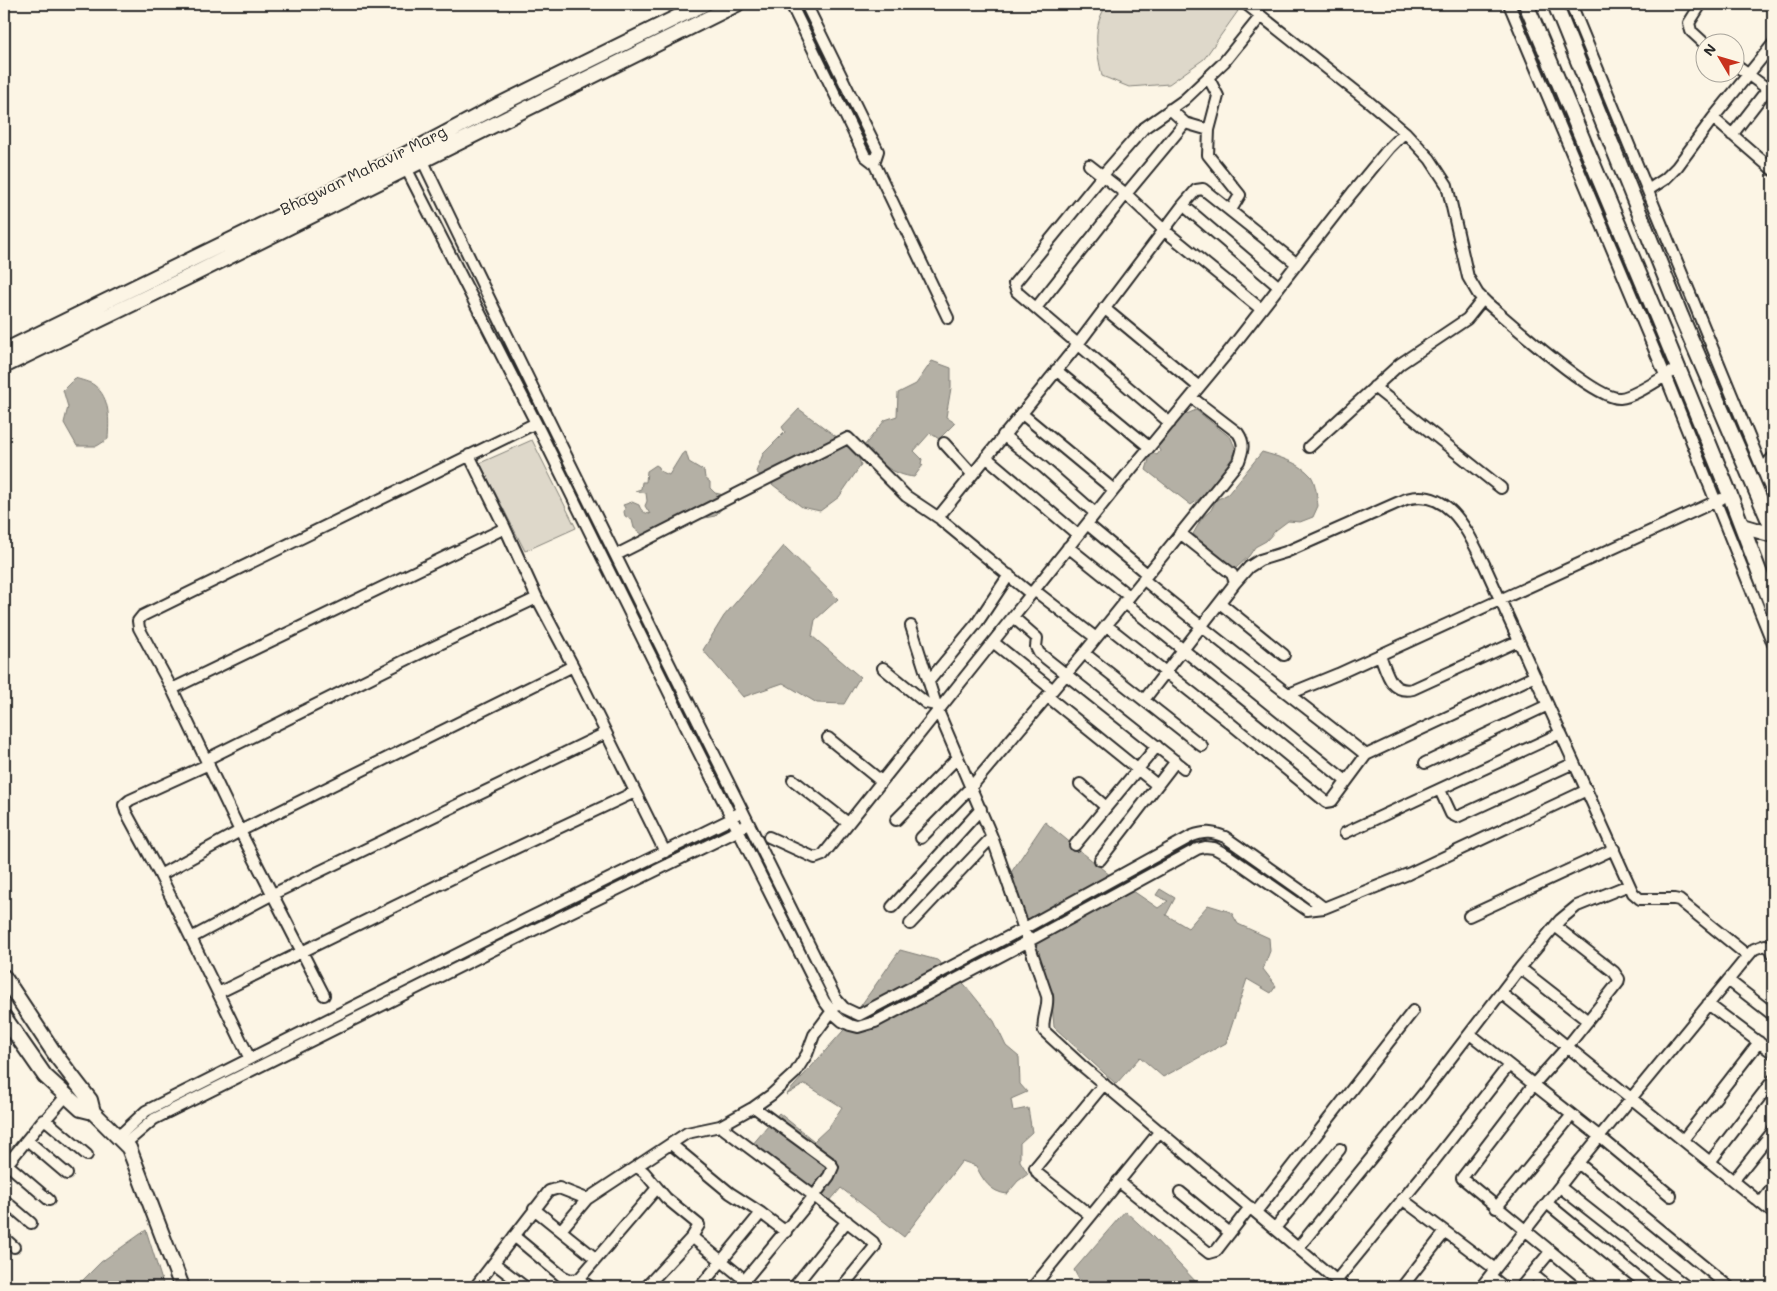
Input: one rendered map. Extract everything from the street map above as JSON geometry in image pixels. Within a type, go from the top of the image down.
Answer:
[{"type":"street","name":"Bhagwan Mahavir Marg","points":[[420,154],[499,105],[704,4]]},
{"type":"street","name":"Bhagwan Mahavir Marg","points":[[4,351],[737,4]]},
{"type":"street","points":[[791,4],[865,156],[874,163],[948,318]]},
{"type":"street","points":[[806,4],[878,151],[874,163]]},
{"type":"street","points":[[1246,4],[1368,101],[1405,132],[1430,158],[1447,185],[1468,277],[1483,299],[1574,375],[1612,398],[1625,398],[1678,368]]},
{"type":"street","points":[[1509,4],[1665,376],[1773,644]]},
{"type":"street","points":[[1526,4],[1730,495],[1773,608]]},
{"type":"street","points":[[1555,4],[1670,287],[1773,530]]},
{"type":"street","points":[[1571,4],[1773,495]]},
{"type":"street","points":[[1694,33],[1689,22],[1701,4]]},
{"type":"street","points":[[1170,423],[1015,290],[1014,284],[1144,128],[1184,100],[1224,62],[1261,16]]},
{"type":"street","points":[[1648,190],[1671,174],[1713,118],[1773,44]]},
{"type":"street","points":[[1732,135],[1772,88],[1744,70]]},
{"type":"street","points":[[1208,77],[1218,96],[1209,130],[1208,155],[1240,195],[1231,210]]},
{"type":"street","points":[[1170,109],[1185,122],[1209,130]]},
{"type":"street","points":[[1713,118],[1773,170]]},
{"type":"street","points":[[1036,308],[1185,122]]},
{"type":"street","points":[[769,837],[815,858],[823,855],[937,708],[993,642],[1191,397],[1375,164],[1405,132]]},
{"type":"street","points":[[420,154],[510,343],[836,998],[844,1008],[859,1015],[1202,832],[1213,832],[1225,837],[1324,908]]},
{"type":"street","name":"Bhagwan Mahavir Marg","points":[[4,366],[194,273],[403,162]]},
{"type":"street","points":[[403,162],[536,423],[824,1001],[842,1021],[858,1027],[875,1022],[1205,847],[1214,848],[1229,856],[1307,910],[1324,908],[1408,874],[1587,790]]},
{"type":"street","points":[[1089,165],[1126,194],[1164,230],[1261,309]]},
{"type":"street","points":[[939,518],[942,511],[1078,344],[1196,190],[1203,189],[1297,264]]},
{"type":"street","points":[[1183,205],[1279,287]]},
{"type":"street","points":[[1648,296],[1670,287]]},
{"type":"street","points":[[1309,447],[1400,364],[1460,324],[1483,299]]},
{"type":"street","points":[[1104,308],[1199,387]]},
{"type":"street","points":[[1056,370],[1149,447]]},
{"type":"street","points":[[1374,387],[1501,488]]},
{"type":"street","points":[[921,838],[971,787],[1084,653],[1239,461],[1244,448],[1243,439],[1238,433],[1191,397]]},
{"type":"street","points":[[1021,413],[1114,490]]},
{"type":"street","points":[[324,995],[240,831],[208,761],[139,628],[138,621],[140,618],[536,423]]},
{"type":"street","points":[[1003,435],[1096,513]]},
{"type":"street","points":[[616,555],[848,438],[906,496],[939,518],[1009,575],[1096,638]]},
{"type":"street","points":[[944,443],[972,474]]},
{"type":"street","points":[[469,455],[537,598],[573,666],[665,852]]},
{"type":"street","points":[[986,457],[1078,535]]},
{"type":"street","points":[[1763,469],[1773,457]]},
{"type":"street","points":[[1289,694],[1380,655],[1730,495]]},
{"type":"street","points":[[1144,700],[1248,567],[1260,560],[1286,552],[1406,499],[1420,497],[1441,503],[1458,517],[1484,564],[1499,601],[1636,897],[1640,899],[1680,900],[1748,956]]},
{"type":"street","points":[[1087,524],[1201,628],[1366,755]]},
{"type":"street","points":[[1742,526],[1773,535]]},
{"type":"street","points":[[172,690],[505,528]]},
{"type":"street","points":[[1180,533],[1232,574],[1235,583]]},
{"type":"street","points":[[1068,547],[1184,650],[1346,781]]},
{"type":"street","points":[[929,681],[977,623],[1009,575]]},
{"type":"street","points":[[249,1057],[124,805],[130,800],[408,659],[537,598]]},
{"type":"street","points":[[1220,603],[1284,655]]},
{"type":"street","points":[[1013,617],[1037,638],[1037,650],[1184,768]]},
{"type":"street","points":[[1106,625],[1324,801],[1329,803],[1366,755],[1535,676]]},
{"type":"street","points":[[911,626],[937,708],[992,837],[1022,929],[1047,996],[1048,1006],[1044,1031],[1340,1284],[1402,1199],[1509,1065]]},
{"type":"street","points":[[1380,655],[1392,683],[1395,687],[1404,691],[1413,689],[1518,641]]},
{"type":"street","points":[[993,642],[1157,785]]},
{"type":"street","points":[[1084,653],[1202,746]]},
{"type":"street","points":[[160,875],[240,831],[573,666]]},
{"type":"street","points":[[883,668],[926,703],[937,708]]},
{"type":"street","points":[[1425,763],[1548,705]]},
{"type":"street","points":[[1345,833],[1561,732]]},
{"type":"street","points":[[191,938],[272,894],[606,733]]},
{"type":"street","points":[[828,738],[881,781]]},
{"type":"street","points":[[1075,845],[1156,746]]},
{"type":"street","points":[[896,820],[958,757]]},
{"type":"street","points":[[1100,860],[1176,761]]},
{"type":"street","points":[[1440,790],[1451,814],[1457,817],[1574,763]]},
{"type":"street","points":[[793,780],[848,823]]},
{"type":"street","points":[[1080,784],[1106,807]]},
{"type":"street","points":[[218,993],[471,869],[635,792]]},
{"type":"street","points":[[892,907],[981,809]]},
{"type":"street","points":[[122,1140],[146,1111],[249,1057],[727,821],[742,810]]},
{"type":"street","points":[[122,1140],[154,1119],[749,823]]},
{"type":"street","points":[[910,924],[992,837]]},
{"type":"street","points":[[1469,916],[1614,850]]},
{"type":"street","points":[[1298,1248],[1555,926],[1577,906],[1629,885]]},
{"type":"street","points":[[1555,926],[1614,972],[1619,979],[1613,990],[1534,1084],[1462,1178],[1525,1232],[1594,1287]]},
{"type":"street","points":[[1481,1287],[1548,1204],[1578,1163],[1748,956],[1754,950],[1766,945],[1773,954]]},
{"type":"street","points":[[1520,968],[1588,1021]]},
{"type":"street","points":[[4,977],[57,1057],[90,1100],[93,1112]]},
{"type":"street","points":[[1728,980],[1773,1015]]},
{"type":"street","points":[[1501,994],[1773,1213]]},
{"type":"street","points":[[561,1230],[587,1200],[687,1133],[720,1126],[771,1095],[795,1073],[807,1054],[814,1035],[839,1002]]},
{"type":"street","points":[[1708,1004],[1773,1052]]},
{"type":"street","points":[[1118,1182],[1209,1253],[1216,1251],[1253,1209],[1413,1011]]},
{"type":"street","points":[[4,1017],[41,1071],[81,1109],[93,1112],[122,1140],[132,1154],[182,1287]]},
{"type":"street","points":[[1470,1034],[1671,1196]]},
{"type":"street","points":[[1683,1140],[1759,1042]]},
{"type":"street","points":[[1710,1162],[1773,1080]]},
{"type":"street","points":[[1091,1216],[1038,1174],[1035,1168],[1104,1084]]},
{"type":"street","points":[[49,1200],[6,1166],[42,1121],[67,1095]]},
{"type":"street","points":[[692,1237],[722,1261],[742,1284],[786,1232],[832,1172],[833,1167],[831,1164],[754,1107]]},
{"type":"street","points":[[1496,1208],[1572,1115]]},
{"type":"street","points":[[45,1120],[87,1155]]},
{"type":"street","points":[[720,1126],[873,1242],[875,1246],[871,1253],[842,1287]]},
{"type":"street","points":[[1033,1287],[1160,1130]]},
{"type":"street","points":[[1734,1180],[1773,1131]]},
{"type":"street","points":[[27,1140],[68,1174]]},
{"type":"street","points":[[671,1144],[730,1193],[761,1212],[786,1232]]},
{"type":"street","points":[[1275,1228],[1340,1148]]},
{"type":"street","points":[[1578,1163],[1728,1287]]},
{"type":"street","points":[[637,1167],[644,1172],[666,1198],[699,1225],[692,1237],[646,1287]]},
{"type":"street","points":[[1560,1187],[1686,1287]]},
{"type":"street","points":[[1761,1203],[1773,1187]]},
{"type":"street","points":[[475,1287],[549,1192],[558,1188],[587,1200]]},
{"type":"street","points":[[579,1279],[595,1258],[657,1188]]},
{"type":"street","points":[[1180,1192],[1230,1233]]},
{"type":"street","points":[[1402,1199],[1445,1232],[1493,1273],[1504,1287]]},
{"type":"street","points":[[4,1200],[32,1223]]},
{"type":"street","points":[[1548,1204],[1649,1287]]},
{"type":"street","points":[[534,1210],[595,1258]]},
{"type":"street","points":[[700,1287],[761,1212]]},
{"type":"street","points":[[794,1287],[847,1221]]},
{"type":"street","points":[[1402,1287],[1445,1232]]},
{"type":"street","points":[[514,1236],[562,1276],[570,1280],[579,1279],[590,1287]]},
{"type":"street","points":[[4,1238],[14,1247]]},
{"type":"street","points":[[1521,1287],[1550,1252]]},
{"type":"street","points":[[494,1263],[525,1287]]},
{"type":"street","points":[[1532,1274],[1548,1287]]},
{"type":"shaded area","points":[[1108,4],[1228,4],[1238,11],[1204,59],[1169,84],[1129,87],[1102,76],[1097,48],[1097,29],[1099,20]]},
{"type":"shaded area","points":[[932,361],[951,368],[951,388],[946,417],[955,423],[939,439],[930,433],[914,451],[922,459],[921,464],[923,465],[914,477],[899,474],[886,467],[864,446],[885,420],[897,416],[898,393],[916,384]]},
{"type":"shaded area","points":[[75,378],[94,385],[104,396],[108,410],[108,439],[97,446],[77,446],[64,423],[68,407],[63,390]]},
{"type":"shaded area","points":[[799,409],[857,452],[861,465],[839,497],[820,511],[802,507],[756,472],[763,454],[785,432],[782,427]]},
{"type":"shaded area","points":[[1196,410],[1231,438],[1236,450],[1217,481],[1191,505],[1146,470],[1150,456],[1153,453],[1157,455],[1160,451],[1158,447],[1182,416]]},
{"type":"shaded area","points":[[532,440],[576,528],[525,551],[480,463]]},
{"type":"shaded area","points":[[686,452],[689,462],[704,471],[705,478],[710,482],[710,488],[715,493],[724,495],[726,504],[715,516],[684,522],[643,535],[634,528],[632,520],[625,516],[623,505],[632,502],[650,514],[645,506],[647,501],[646,493],[635,491],[641,489],[642,482],[646,482],[647,471],[656,465],[660,471],[669,475],[682,454]]},
{"type":"shaded area","points":[[1262,452],[1288,461],[1306,471],[1314,483],[1318,506],[1313,517],[1300,522],[1288,521],[1276,530],[1266,541],[1255,547],[1249,556],[1235,569],[1193,534],[1202,518],[1211,510],[1216,500],[1228,494]]},
{"type":"shaded area","points":[[784,546],[838,599],[815,620],[812,636],[860,677],[844,704],[817,703],[783,683],[743,697],[703,650],[724,616]]},
{"type":"shaded area","points":[[1045,822],[1111,876],[1158,908],[1168,901],[1156,895],[1160,889],[1175,898],[1166,915],[1188,928],[1208,905],[1231,912],[1238,924],[1269,938],[1270,951],[1263,969],[1276,986],[1271,993],[1247,979],[1226,1043],[1163,1077],[1140,1057],[1116,1084],[1054,1027],[1051,991],[1010,874]]},
{"type":"shaded area","points":[[900,950],[937,960],[965,985],[994,1021],[1006,1046],[1019,1057],[1020,1084],[1027,1092],[1011,1099],[1013,1111],[1028,1108],[1032,1132],[1020,1143],[1020,1161],[1028,1174],[1018,1181],[1007,1194],[992,1188],[984,1180],[976,1166],[962,1161],[904,1237],[841,1188],[829,1202],[752,1145],[779,1113],[814,1141],[829,1127],[842,1107],[805,1084],[786,1095],[843,1031]]},
{"type":"shaded area","points":[[1125,1211],[1201,1287],[1083,1287],[1074,1270]]},
{"type":"shaded area","points":[[146,1230],[164,1287],[76,1287],[101,1262]]}]
